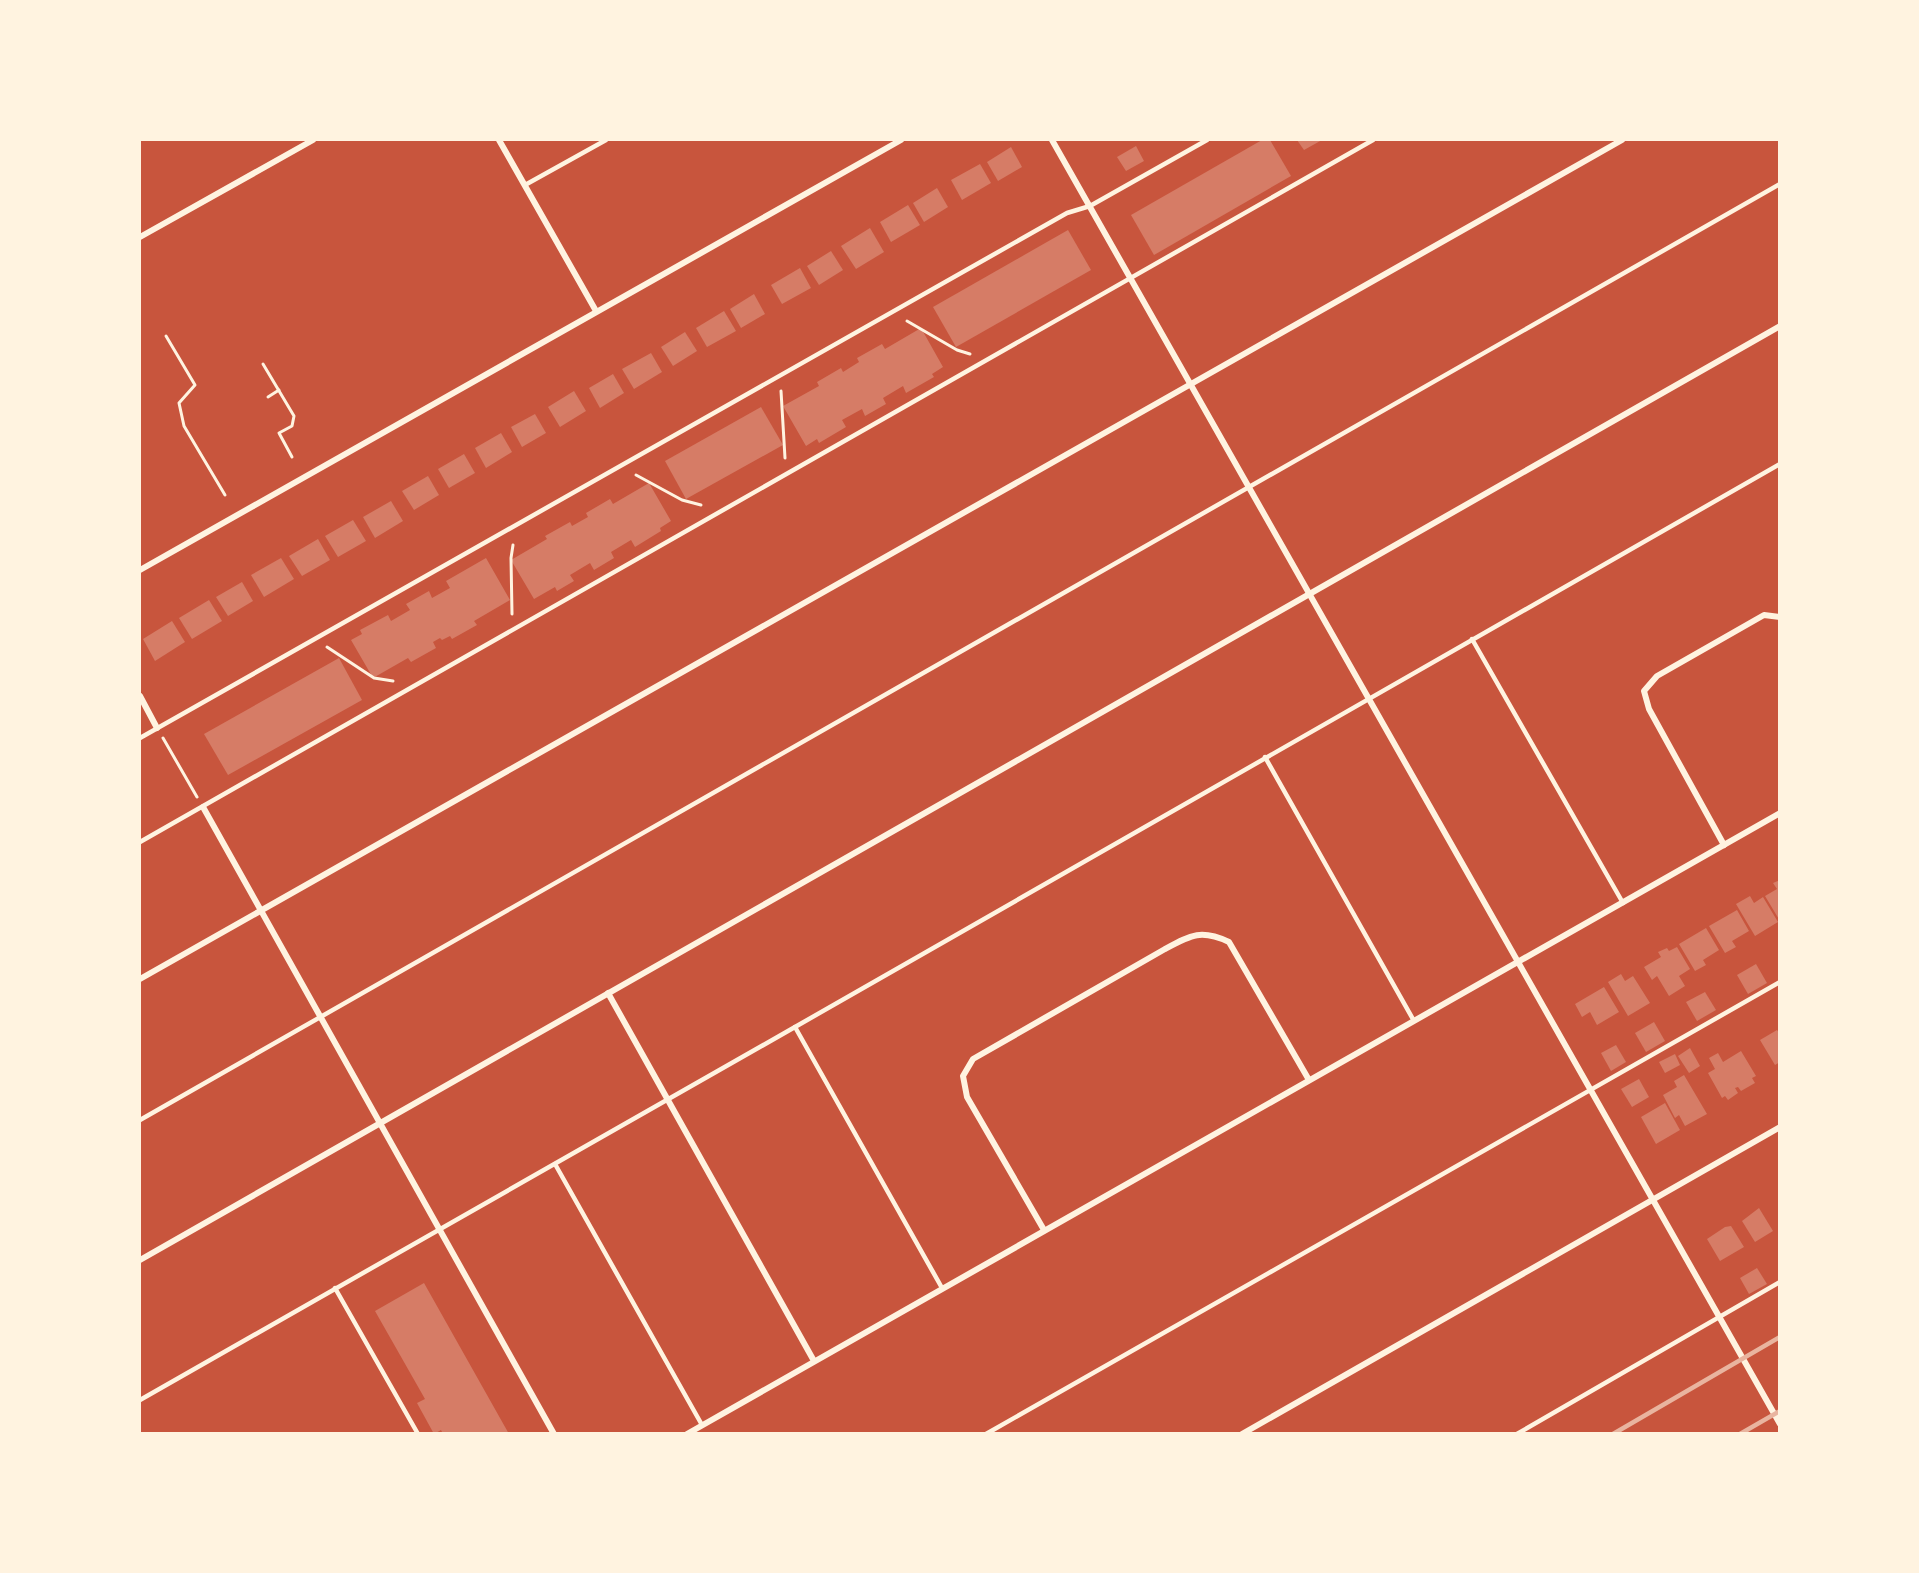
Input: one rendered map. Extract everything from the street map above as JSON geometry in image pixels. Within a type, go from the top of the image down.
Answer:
[{"type":"street","points":[[140,237],[313,140]]},
{"type":"street","points":[[499,140],[596,311]]},
{"type":"street","points":[[140,570],[901,140]]},
{"type":"street","points":[[1052,140],[1520,962],[1779,1424]]},
{"type":"street","points":[[140,979],[1622,140]]},
{"type":"street","points":[[140,1260],[1779,326]]},
{"type":"street","points":[[1724,845],[1649,710],[1644,691],[1657,676],[1764,615],[1779,616]]},
{"type":"street","points":[[140,696],[157,728]]},
{"type":"street","points":[[203,807],[555,1434]]},
{"type":"street","points":[[687,1434],[1779,813]]},
{"type":"street","points":[[1044,1230],[967,1097],[963,1076],[973,1059],[1155,955],[1192,935],[1211,934],[1229,942],[1310,1080]]},
{"type":"street","points":[[609,993],[814,1361]]},
{"type":"street","points":[[1242,1434],[1779,1127]]},
{"type":"lane","points":[[525,185],[606,140]]},
{"type":"lane","points":[[140,738],[1067,213],[1090,206],[1207,140]]},
{"type":"lane","points":[[140,842],[1373,140]]},
{"type":"lane","points":[[140,1120],[1779,184]]},
{"type":"lane","points":[[140,1400],[1779,464]]},
{"type":"lane","points":[[1472,639],[1623,903]]},
{"type":"lane","points":[[1265,757],[1414,1022]]},
{"type":"lane","points":[[986,1434],[1779,982]]},
{"type":"lane","points":[[795,1027],[942,1288]]},
{"type":"lane","points":[[555,1164],[702,1425]]},
{"type":"lane","points":[[1517,1434],[1779,1282]]},
{"type":"lane","points":[[335,1288],[418,1434]]},
{"type":"path","points":[[907,321],[957,350],[970,354]]},
{"type":"path","points":[[166,336],[195,385],[179,403],[184,426],[225,495]]},
{"type":"path","points":[[263,364],[294,416],[292,426],[279,433],[292,457]]},
{"type":"path","points":[[268,397],[279,390]]},
{"type":"path","points":[[781,391],[785,458]]},
{"type":"path","points":[[636,475],[682,500],[701,505]]},
{"type":"path","points":[[512,614],[511,558],[513,545]]},
{"type":"path","points":[[327,647],[374,678],[393,681]]},
{"type":"path","points":[[157,728],[203,807]]},
{"type":"building","points":[[1262,140],[1270,140],[1291,176],[1154,255],[1131,215]]},
{"type":"building","points":[[1297,140],[1322,140],[1304,150]]},
{"type":"building","points":[[1136,146],[1144,161],[1126,171],[1117,157]]},
{"type":"building","points":[[1011,147],[1022,167],[998,181],[987,162]]},
{"type":"building","points":[[980,164],[991,183],[962,200],[951,180]]},
{"type":"building","points":[[937,188],[948,207],[924,222],[913,203]]},
{"type":"building","points":[[908,205],[920,225],[891,242],[880,222]]},
{"type":"building","points":[[870,228],[884,252],[856,269],[841,246]]},
{"type":"building","points":[[1068,230],[1091,270],[956,347],[933,307]]},
{"type":"building","points":[[831,251],[843,270],[819,285],[807,266]]},
{"type":"building","points":[[800,268],[811,288],[782,304],[771,285]]},
{"type":"building","points":[[754,294],[765,314],[741,328],[730,309]]},
{"type":"building","points":[[724,311],[736,331],[707,347],[696,328]]},
{"type":"building","points":[[921,328],[943,367],[932,374],[934,377],[906,393],[903,386],[883,398],[886,404],[865,416],[862,409],[842,420],[846,427],[819,443],[817,439],[806,446],[783,406],[819,386],[817,382],[841,368],[843,372],[859,362],[857,358],[882,344],[885,349]]},
{"type":"building","points":[[685,332],[697,351],[673,366],[661,347]]},
{"type":"building","points":[[651,353],[662,372],[634,389],[622,369]]},
{"type":"building","points":[[613,374],[624,393],[600,408],[589,388]]},
{"type":"building","points":[[574,391],[586,411],[560,427],[548,407]]},
{"type":"building","points":[[761,407],[783,445],[686,499],[665,461]]},
{"type":"building","points":[[535,414],[546,433],[522,447],[511,427]]},
{"type":"building","points":[[501,433],[512,452],[486,468],[475,448]]},
{"type":"building","points":[[464,454],[475,473],[449,488],[438,469]]},
{"type":"building","points":[[428,476],[439,495],[414,510],[402,491]]},
{"type":"building","points":[[649,483],[671,521],[660,528],[661,531],[635,547],[631,540],[611,552],[614,558],[594,570],[590,563],[570,575],[574,581],[557,591],[555,587],[534,599],[511,560],[547,539],[545,536],[570,522],[572,526],[588,517],[586,513],[610,499],[613,504]]},
{"type":"building","points":[[391,501],[403,521],[375,538],[363,517]]},
{"type":"building","points":[[353,520],[366,541],[338,557],[325,536]]},
{"type":"building","points":[[318,539],[330,560],[302,576],[289,556]]},
{"type":"building","points":[[281,558],[294,579],[264,597],[251,575]]},
{"type":"building","points":[[486,558],[510,600],[474,621],[477,625],[452,639],[450,636],[442,640],[440,638],[433,642],[436,648],[411,662],[408,658],[373,678],[351,640],[362,634],[360,630],[388,615],[391,621],[410,610],[406,604],[429,591],[432,598],[450,588],[446,581]]},
{"type":"building","points":[[242,582],[253,601],[228,616],[216,597]]},
{"type":"building","points":[[209,600],[222,621],[192,639],[179,618]]},
{"type":"building","points":[[172,621],[185,642],[155,661],[143,639]]},
{"type":"building","points":[[339,658],[362,700],[228,775],[204,734]]},
{"type":"building","points":[[1780,880],[1780,921],[1765,896],[1777,889],[1773,883]]},
{"type":"building","points":[[1750,896],[1754,903],[1763,897],[1778,922],[1755,936],[1736,904]]},
{"type":"building","points":[[1737,910],[1749,931],[1732,941],[1736,947],[1725,953],[1709,926]]},
{"type":"building","points":[[1706,928],[1719,950],[1703,960],[1706,965],[1695,971],[1679,944]]},
{"type":"building","points":[[1677,947],[1690,969],[1679,976],[1685,986],[1669,996],[1657,976],[1652,980],[1644,967],[1661,957],[1658,952],[1667,948],[1669,951]]},
{"type":"building","points":[[1756,964],[1767,983],[1748,994],[1737,975]]},
{"type":"building","points":[[1621,974],[1625,981],[1633,976],[1650,1003],[1628,1016],[1608,982]]},
{"type":"building","points":[[1604,987],[1619,1012],[1597,1025],[1590,1012],[1582,1017],[1575,1004]]},
{"type":"building","points":[[1705,992],[1716,1010],[1697,1021],[1686,1002]]},
{"type":"building","points":[[1654,1022],[1665,1041],[1646,1052],[1635,1033]]},
{"type":"building","points":[[1777,1030],[1780,1034],[1780,1062],[1775,1065],[1760,1040]]},
{"type":"building","points":[[1616,1045],[1626,1062],[1611,1071],[1601,1053]]},
{"type":"building","points":[[1690,1048],[1700,1066],[1689,1073],[1678,1056]]},
{"type":"building","points":[[1741,1051],[1756,1076],[1752,1078],[1755,1083],[1741,1091],[1738,1087],[1735,1088],[1738,1093],[1728,1100],[1725,1096],[1722,1098],[1708,1073],[1715,1069],[1709,1058],[1718,1053],[1723,1062]]},
{"type":"building","points":[[1675,1054],[1680,1065],[1665,1073],[1659,1062]]},
{"type":"building","points":[[1684,1075],[1707,1114],[1685,1126],[1679,1115],[1675,1118],[1663,1095],[1677,1087],[1674,1081]]},
{"type":"building","points":[[1639,1079],[1649,1097],[1632,1107],[1621,1089]]},
{"type":"building","points":[[1665,1103],[1680,1130],[1656,1144],[1641,1117]]},
{"type":"building","points":[[1759,1208],[1773,1231],[1755,1242],[1742,1221]]},
{"type":"building","points":[[1731,1226],[1744,1247],[1720,1261],[1707,1239],[1725,1227]]},
{"type":"building","points":[[1757,1268],[1767,1284],[1749,1294],[1740,1278]]},
{"type":"building","points":[[424,1283],[509,1434],[443,1434],[441,1430],[434,1434],[417,1403],[425,1399],[375,1311]]},
{"type":"railway","points":[[1613,1434],[1780,1337]]},
{"type":"railway","points":[[1740,1434],[1780,1411]]}]
